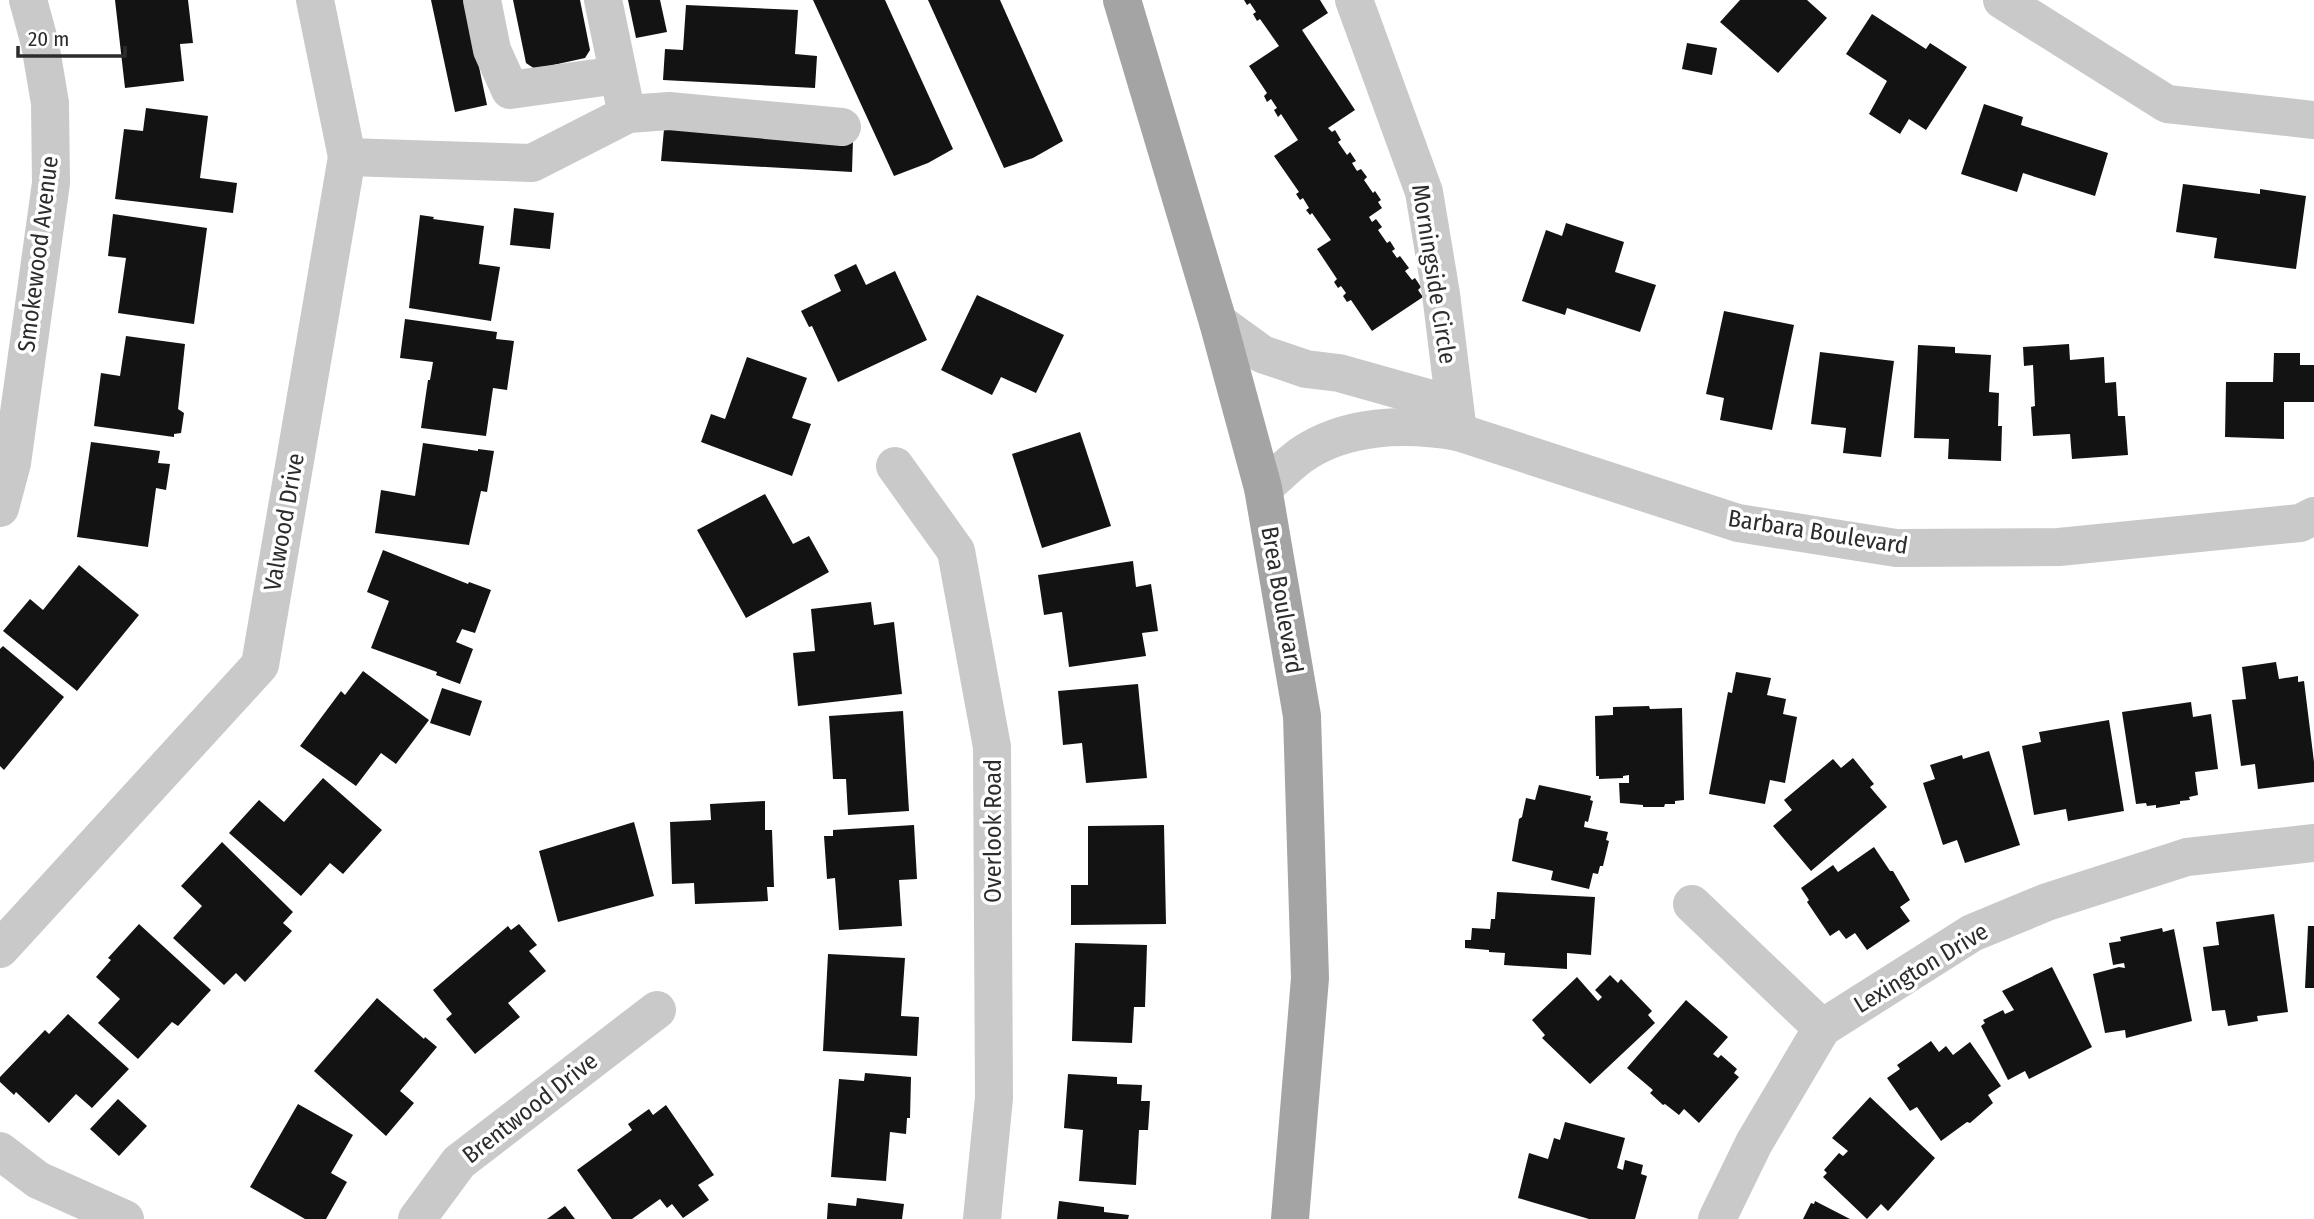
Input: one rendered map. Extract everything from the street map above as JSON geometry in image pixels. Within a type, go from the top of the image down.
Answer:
[{"type":"main road","name":"Brea Boulevard","points":[[1122,0],[1218,322],[1263,488],[1302,716],[1310,978],[1290,1219]]},
{"type":"street","name":"Smokewood Avenue","points":[[0,508],[12,463],[51,183],[50,103],[40,44],[28,0]]},
{"type":"street","name":"Valwood Drive","points":[[0,949],[260,665],[347,157],[315,0]]},
{"type":"street","points":[[482,0],[492,50],[510,90],[618,75]]},
{"type":"street","points":[[603,0],[628,114]]},
{"type":"street","name":"Morningside Circle","points":[[1354,0],[1424,192],[1441,295],[1458,432]]},
{"type":"street","points":[[2003,0],[2167,104],[2314,120]]},
{"type":"street","points":[[347,157],[532,163],[628,114],[668,111],[842,127]]},
{"type":"street","points":[[1218,322],[1262,354],[1273,358],[1306,369],[1339,373],[1428,398],[1458,432]]},
{"type":"street","name":"Barbara Boulevard","points":[[1263,488],[1301,455],[1331,440],[1381,427],[1423,426],[1458,432],[1738,523],[1896,548],[2059,547],[2300,523],[2314,516]]},
{"type":"street","name":"Overlook Road","points":[[895,466],[956,551],[992,747],[994,1098],[982,1219]]},
{"type":"street","name":"Lexington Drive","points":[[1717,1219],[1754,1143],[1822,1028],[1972,933],[2046,902],[2187,858],[2314,843]]},
{"type":"street","points":[[1692,904],[1822,1028]]},
{"type":"street","name":"Brentwood Drive","points":[[417,1219],[459,1162],[657,1010]]},
{"type":"street","points":[[0,1151],[38,1180],[125,1219]]},
{"type":"building","points":[[115,0],[188,0],[193,43],[180,44],[184,81],[125,88]]},
{"type":"building","points":[[431,0],[465,0],[487,105],[455,112]]},
{"type":"building","points":[[513,0],[580,0],[590,50],[585,58],[535,69],[526,63]]},
{"type":"building","points":[[628,0],[660,0],[667,32],[636,38]]},
{"type":"building","points":[[813,0],[885,0],[953,149],[928,163],[894,176]]},
{"type":"building","points":[[928,0],[1000,0],[1063,141],[1033,158],[1004,168]]},
{"type":"building","points":[[1244,0],[1320,0],[1328,13],[1302,30],[1355,110],[1328,128],[1332,132],[1335,130],[1341,140],[1338,142],[1347,155],[1350,152],[1356,161],[1352,163],[1357,171],[1361,169],[1367,177],[1364,180],[1381,200],[1378,202],[1382,208],[1369,217],[1372,222],[1376,219],[1382,227],[1378,230],[1387,243],[1390,241],[1397,258],[1400,256],[1409,268],[1405,271],[1412,280],[1415,278],[1423,297],[1372,331],[1351,300],[1347,302],[1343,296],[1346,293],[1341,286],[1338,288],[1334,282],[1337,279],[1317,249],[1331,240],[1312,213],[1310,215],[1306,210],[1309,208],[1303,198],[1300,200],[1296,194],[1299,192],[1274,156],[1298,140],[1281,114],[1278,117],[1274,110],[1277,108],[1271,99],[1267,102],[1264,96],[1267,93],[1249,66],[1279,46],[1260,19],[1257,21],[1253,14],[1256,12],[1250,3],[1247,5]]},
{"type":"building","points":[[1740,0],[1807,0],[1827,18],[1778,73],[1720,22]]},
{"type":"building","points":[[686,5],[798,10],[795,54],[817,56],[815,88],[663,80],[665,49],[683,50]]},
{"type":"building","points":[[1872,14],[1926,49],[1930,43],[1967,67],[1926,130],[1909,119],[1900,134],[1869,114],[1887,81],[1846,54]]},
{"type":"building","points":[[1687,43],[1717,48],[1712,75],[1682,69]]},
{"type":"building","points":[[1984,104],[2023,117],[2021,125],[2108,153],[2095,196],[2023,173],[2017,192],[1961,174]]},
{"type":"building","points":[[146,108],[208,116],[200,178],[237,183],[233,213],[115,199],[124,129],[143,131]]},
{"type":"building","points":[[664,129],[853,139],[852,172],[661,161]]},
{"type":"building","points":[[2183,184],[2260,194],[2260,189],[2306,196],[2296,269],[2214,258],[2217,238],[2176,232]]},
{"type":"building","points":[[514,208],[554,213],[550,249],[510,245]]},
{"type":"building","points":[[113,214],[207,228],[194,324],[118,313],[126,258],[108,256]]},
{"type":"building","points":[[420,215],[484,226],[479,264],[500,267],[491,321],[409,308]]},
{"type":"building","points":[[1566,223],[1624,242],[1615,272],[1656,285],[1640,332],[1567,308],[1565,315],[1522,301],[1546,230],[1562,236]]},
{"type":"building","points":[[856,264],[866,285],[895,271],[927,340],[838,382],[812,326],[809,327],[801,311],[841,291],[834,275]]},
{"type":"building","points":[[977,295],[1064,335],[1036,393],[1001,377],[992,395],[941,370]]},
{"type":"building","points":[[1724,311],[1794,325],[1772,430],[1720,420],[1724,398],[1706,394]]},
{"type":"building","points":[[405,319],[497,332],[496,339],[514,341],[507,390],[493,388],[486,436],[421,428],[433,362],[400,358]]},
{"type":"building","points":[[126,336],[185,344],[178,409],[184,413],[181,433],[174,434],[174,437],[94,426],[101,373],[120,376]]},
{"type":"building","points":[[2069,344],[2070,360],[2104,357],[2105,383],[2116,382],[2118,416],[2125,416],[2128,455],[2072,459],[2070,434],[2033,436],[2033,365],[2024,366],[2023,347]]},
{"type":"building","points":[[1918,345],[1955,347],[1955,353],[1991,355],[1989,392],[1999,393],[2001,461],[1948,459],[1949,439],[1914,438]]},
{"type":"building","points":[[1820,352],[1894,361],[1881,457],[1843,453],[1846,428],[1811,424]]},
{"type":"building","points":[[2274,353],[2300,353],[2300,365],[2314,365],[2314,402],[2284,402],[2284,439],[2225,437],[2226,382],[2273,382]]},
{"type":"building","points":[[747,357],[807,378],[792,418],[811,424],[792,476],[701,442],[711,414],[725,419]]},
{"type":"building","points":[[1080,432],[1111,526],[1042,548],[1012,454]]},
{"type":"building","points":[[91,442],[160,451],[158,463],[170,464],[166,490],[156,488],[148,547],[77,537]]},
{"type":"building","points":[[423,443],[494,451],[487,492],[481,491],[469,545],[375,533],[381,490],[415,496]]},
{"type":"building","points":[[765,494],[793,544],[809,536],[829,572],[746,618],[697,530]]},
{"type":"building","points":[[383,550],[468,584],[469,582],[491,590],[475,633],[462,629],[456,642],[473,649],[460,684],[436,675],[437,672],[371,648],[389,601],[367,592]]},
{"type":"building","points":[[1133,561],[1136,587],[1151,584],[1158,631],[1142,633],[1146,656],[1069,667],[1062,612],[1044,615],[1038,575]]},
{"type":"building","points":[[79,565],[139,615],[77,691],[3,631],[30,599],[43,610]]},
{"type":"building","points":[[871,602],[874,625],[894,622],[902,694],[798,706],[793,653],[815,651],[811,609]]},
{"type":"building","points":[[3,646],[64,697],[4,770],[0,766],[0,649]]},
{"type":"building","points":[[2276,662],[2279,679],[2298,676],[2298,682],[2304,681],[2314,782],[2258,789],[2255,764],[2241,766],[2232,700],[2246,699],[2242,667]]},
{"type":"building","points":[[363,671],[429,720],[396,764],[381,753],[356,786],[300,746],[341,691],[345,695]]},
{"type":"building","points":[[1736,672],[1771,678],[1767,695],[1786,699],[1783,714],[1797,717],[1785,783],[1770,780],[1765,804],[1709,794],[1728,692],[1732,693]]},
{"type":"building","points":[[1138,684],[1147,778],[1086,783],[1082,743],[1063,745],[1058,691]]},
{"type":"building","points":[[442,688],[482,701],[470,736],[430,723]]},
{"type":"building","points":[[2191,702],[2193,717],[2211,714],[2218,769],[2195,772],[2198,795],[2189,797],[2190,800],[2156,808],[2156,805],[2147,806],[2146,803],[2136,804],[2122,712]]},
{"type":"building","points":[[1649,706],[1650,709],[1682,708],[1684,800],[1665,804],[1664,807],[1620,803],[1619,783],[1629,783],[1629,775],[1623,778],[1599,779],[1599,776],[1596,776],[1595,716],[1613,715],[1613,707]]},
{"type":"building","points":[[903,711],[909,811],[848,815],[846,779],[833,779],[829,716]]},
{"type":"building","points":[[2109,720],[2124,811],[2068,821],[2066,809],[2034,815],[2022,746],[2041,742],[2039,732]]},
{"type":"building","points":[[1989,751],[2020,845],[1965,863],[1957,840],[1943,845],[1923,783],[1935,779],[1930,765],[1962,755],[1963,759]]},
{"type":"building","points":[[1853,758],[1874,784],[1870,787],[1887,807],[1811,871],[1773,826],[1792,810],[1784,800],[1833,759],[1841,768]]},
{"type":"building","points":[[323,778],[382,830],[343,874],[330,863],[301,896],[229,833],[259,800],[284,822]]},
{"type":"building","points":[[1539,785],[1591,796],[1590,800],[1593,801],[1588,822],[1585,821],[1584,827],[1608,832],[1606,840],[1609,841],[1603,866],[1600,866],[1598,874],[1593,873],[1589,889],[1551,880],[1553,871],[1512,861],[1519,819],[1522,817],[1526,798],[1535,800]]},
{"type":"building","points":[[765,801],[765,830],[772,830],[774,887],[767,887],[768,901],[695,904],[694,883],[672,884],[670,822],[711,820],[710,804]]},
{"type":"building","points":[[634,822],[654,896],[558,922],[539,851]]},
{"type":"building","points":[[914,825],[917,879],[899,880],[902,926],[839,930],[835,878],[827,879],[824,836],[833,836],[833,830]]},
{"type":"building","points":[[1164,825],[1166,924],[1071,925],[1071,885],[1088,885],[1088,826]]},
{"type":"building","points":[[222,842],[293,912],[283,923],[292,931],[245,982],[236,973],[224,985],[173,938],[202,906],[181,886]]},
{"type":"building","points":[[1874,847],[1890,871],[1893,871],[1910,900],[1900,907],[1910,921],[1867,950],[1855,933],[1846,939],[1839,930],[1830,936],[1807,902],[1809,900],[1801,888],[1833,865],[1838,872]]},
{"type":"building","points":[[1497,892],[1595,897],[1591,955],[1567,953],[1567,969],[1504,965],[1505,953],[1465,948],[1465,940],[1471,940],[1472,928],[1490,929],[1491,919],[1495,919]]},
{"type":"building","points":[[2274,914],[2288,1012],[2257,1016],[2258,1021],[2228,1026],[2225,1010],[2212,1011],[2203,947],[2219,945],[2216,922]]},
{"type":"building","points":[[139,924],[211,990],[178,1026],[172,1022],[138,1059],[98,1023],[120,999],[96,977],[111,960],[108,958]]},
{"type":"building","points":[[519,924],[537,945],[529,951],[546,971],[508,1003],[520,1017],[475,1054],[446,1019],[452,1014],[433,990],[508,926],[511,930]]},
{"type":"building","points":[[2308,926],[2314,926],[2314,988],[2305,988]]},
{"type":"building","points":[[2162,928],[2163,932],[2174,929],[2192,1021],[2126,1038],[2125,1030],[2105,1033],[2093,974],[2125,968],[2124,963],[2113,965],[2109,943],[2121,941],[2120,937]]},
{"type":"building","points":[[1075,943],[1147,945],[1145,1007],[1134,1007],[1132,1043],[1072,1041]]},
{"type":"building","points":[[828,954],[905,958],[901,1016],[919,1017],[917,1056],[823,1051]]},
{"type":"building","points":[[2052,967],[2092,1047],[2029,1079],[2025,1071],[2008,1080],[1981,1026],[1985,1023],[1983,1020],[2003,1010],[2005,1014],[2014,1010],[2002,991]]},
{"type":"building","points":[[1610,975],[1618,983],[1621,979],[1652,1011],[1648,1015],[1655,1023],[1590,1084],[1542,1038],[1545,1035],[1532,1020],[1577,977],[1598,1001],[1602,997],[1595,990]]},
{"type":"building","points":[[377,998],[437,1047],[400,1091],[414,1103],[386,1136],[314,1071]]},
{"type":"building","points":[[1686,1000],[1728,1037],[1713,1054],[1718,1058],[1721,1055],[1737,1069],[1734,1073],[1739,1077],[1699,1123],[1684,1109],[1679,1115],[1663,1105],[1650,1093],[1653,1090],[1627,1068]]},
{"type":"building","points":[[68,1014],[129,1069],[92,1108],[76,1094],[49,1123],[16,1092],[14,1095],[0,1082],[0,1077],[45,1030],[49,1034]]},
{"type":"building","points":[[1931,1041],[1939,1052],[1946,1046],[1953,1055],[1970,1042],[2001,1086],[1988,1095],[1993,1103],[1970,1123],[1967,1122],[1941,1141],[1917,1107],[1910,1111],[1887,1078],[1900,1069],[1897,1065]]},
{"type":"building","points":[[865,1073],[911,1077],[910,1118],[907,1118],[906,1134],[890,1132],[886,1181],[831,1177],[839,1079],[864,1081]]},
{"type":"building","points":[[1068,1074],[1117,1077],[1117,1084],[1142,1085],[1141,1101],[1150,1101],[1148,1130],[1139,1130],[1136,1185],[1079,1181],[1083,1130],[1064,1128]]},
{"type":"building","points":[[1870,1097],[1935,1158],[1888,1211],[1881,1204],[1867,1219],[1823,1177],[1827,1173],[1824,1170],[1839,1153],[1843,1156],[1848,1151],[1832,1138]]},
{"type":"building","points":[[118,1099],[147,1126],[119,1156],[90,1129]]},
{"type":"building","points":[[298,1104],[353,1135],[331,1173],[347,1182],[326,1219],[305,1219],[250,1187]]},
{"type":"building","points":[[666,1105],[714,1175],[698,1185],[709,1200],[683,1218],[672,1204],[667,1208],[660,1199],[632,1219],[612,1219],[577,1170],[632,1130],[628,1124],[649,1109],[653,1115]]},
{"type":"building","points":[[1565,1122],[1625,1138],[1617,1168],[1623,1170],[1625,1160],[1643,1165],[1641,1174],[1647,1176],[1635,1219],[1589,1219],[1518,1198],[1529,1153],[1548,1159],[1554,1138],[1560,1140]]},
{"type":"building","points":[[857,1198],[904,1204],[902,1219],[827,1219],[828,1203],[856,1206]]},
{"type":"building","points":[[1059,1201],[1104,1207],[1104,1212],[1129,1215],[1128,1219],[1057,1219]]},
{"type":"building","points":[[1815,1201],[1850,1219],[1803,1219],[1811,1203],[1814,1204]]},
{"type":"building","points":[[565,1206],[575,1219],[547,1219]]}]
